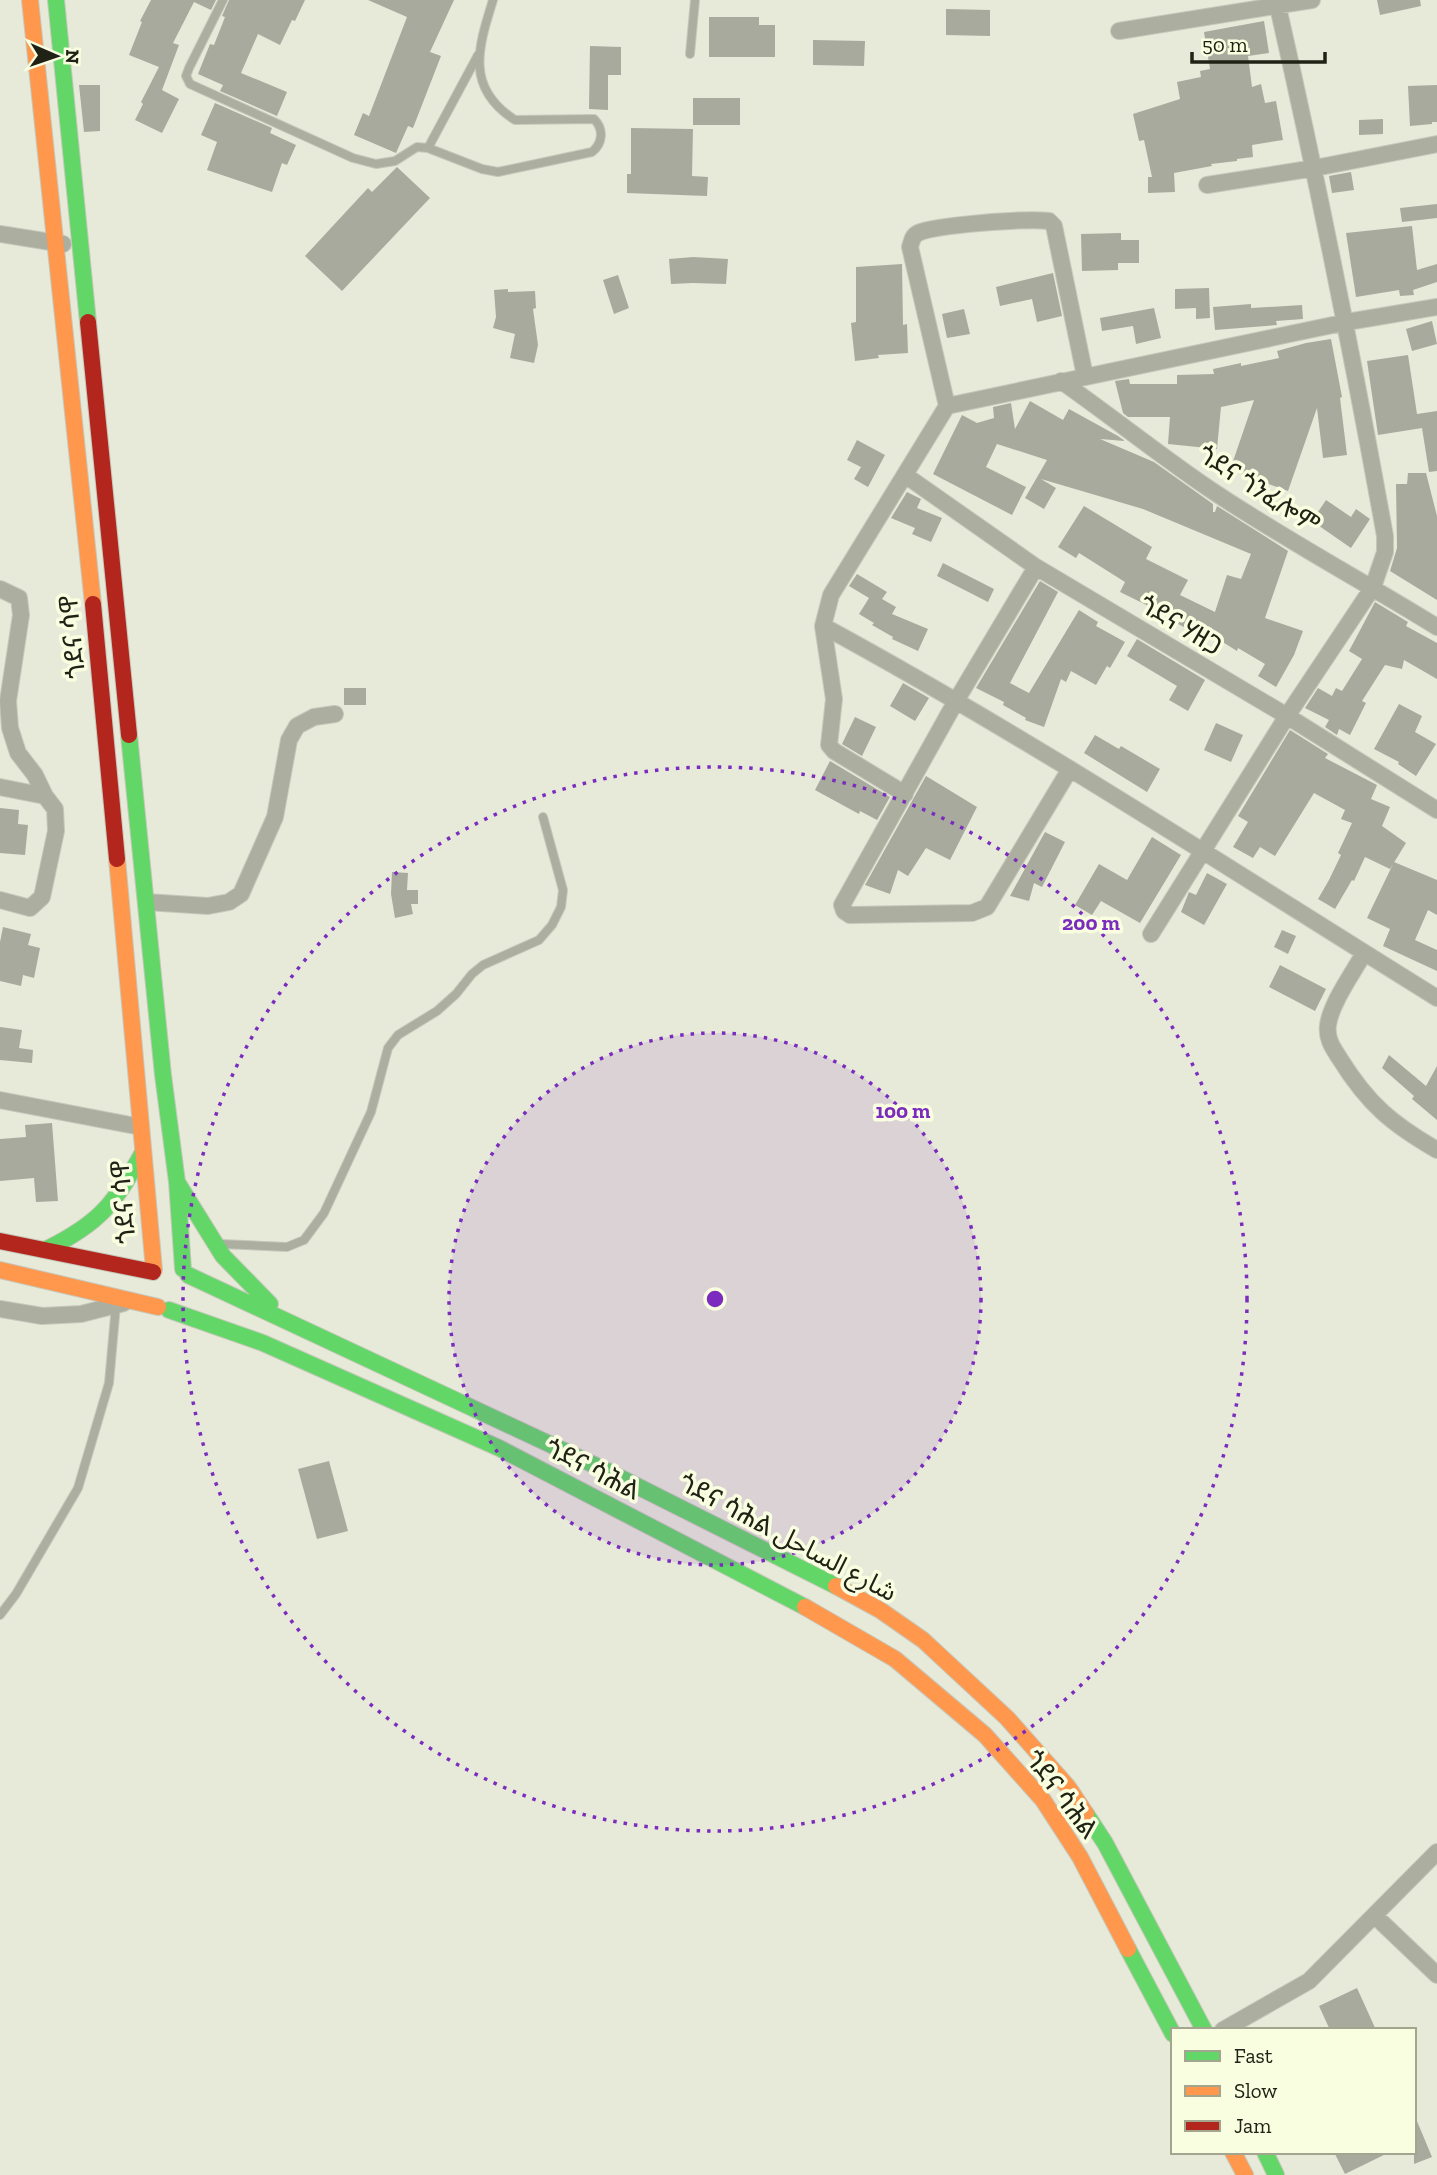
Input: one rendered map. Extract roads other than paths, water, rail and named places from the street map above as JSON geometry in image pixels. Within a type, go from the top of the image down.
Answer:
[{"type":"main road","name":"ጎደና ሳዋ","points":[[30,0],[101,677],[141,1127],[150,1279]]},
{"type":"main road","name":"ጎደና ሳዋ","points":[[56,0],[163,1075],[186,1272]]},
{"type":"main road","points":[[47,1249],[76,1236],[105,1214],[126,1185],[143,1152]]},
{"type":"main road","points":[[177,1182],[222,1256],[284,1319]]},
{"type":"main road","points":[[0,1241],[47,1249],[150,1279]]},
{"type":"main road","points":[[169,1265],[186,1272],[192,1288],[189,1298],[176,1309],[164,1309],[149,1297],[150,1279],[169,1265]]},
{"type":"main road","name":"ጎደና ሳሕል","points":[[0,1270],[164,1309],[263,1343],[316,1366],[499,1448],[863,1639],[895,1659],[985,1735],[1043,1800],[1080,1857],[1171,2030]]},
{"type":"main road","name":"ጎደና ሳሕል شارع الساحل","points":[[186,1272],[565,1451],[828,1582],[880,1610],[923,1640],[1007,1718],[1068,1787],[1105,1843],[1203,2028]]},
{"type":"main road","points":[[316,1366],[328,1339]]},
{"type":"main road","points":[[552,1475],[565,1451]]},
{"type":"main road","points":[[1234,2154],[1245,2175]]},
{"type":"main road","points":[[1266,2154],[1276,2175]]},
{"type":"street","points":[[1119,31],[1312,0]]},
{"type":"street","points":[[1152,934],[1287,716],[1373,587],[1385,552],[1385,536],[1347,322],[1278,4]]},
{"type":"street","points":[[1207,185],[1315,168],[1437,144]]},
{"type":"street","points":[[905,794],[834,751],[829,745],[834,699],[823,626],[831,595],[947,406],[910,247],[913,237],[919,233],[951,226],[1049,221],[1054,226],[1085,376]]},
{"type":"street","points":[[0,234],[81,247]]},
{"type":"street","points":[[947,406],[1347,322],[1437,307]]},
{"type":"street","name":"ጎደና ጎንፈሎም","points":[[1061,381],[1208,488],[1332,566],[1373,587],[1437,626]]},
{"type":"street","name":"ጎደና ሃዘጋ","points":[[905,475],[1036,567],[1287,716],[1437,810]]},
{"type":"street","points":[[1036,567],[956,701],[842,905],[844,911],[850,915],[972,913],[987,908],[1070,769]]},
{"type":"street","points":[[0,589],[19,598],[21,615],[5,690],[10,728],[18,753],[55,809],[56,831],[42,897],[30,908],[0,900]]},
{"type":"street","points":[[823,626],[1070,769],[1437,998]]},
{"type":"street","points":[[146,902],[208,906],[229,902],[241,894],[275,817],[289,740],[297,726],[314,717],[335,714]]},
{"type":"street","points":[[0,787],[45,796]]},
{"type":"street","points":[[1364,953],[1329,1017],[1329,1040],[1371,1103],[1400,1128],[1437,1150]]},
{"type":"street","points":[[0,1100],[141,1127]]},
{"type":"street","points":[[0,1309],[42,1316],[81,1314],[133,1301]]},
{"type":"street","points":[[1227,2028],[1309,1981],[1437,1852]]},
{"type":"street","points":[[1375,1916],[1437,1975]]},
{"type":"lane","points":[[223,0],[189,68],[186,76],[190,84],[353,158],[376,164],[395,161],[417,147],[428,148],[482,169],[498,172],[592,152],[600,144],[599,124],[589,117],[525,122],[508,116],[486,93],[478,55]]},
{"type":"lane","points":[[428,148],[478,55],[493,0]]},
{"type":"lane","points":[[690,54],[695,0]]},
{"type":"lane","points":[[215,1244],[287,1247],[304,1240],[324,1213],[371,1112],[388,1048],[398,1035],[437,1012],[456,994],[471,974],[483,965],[539,940],[552,925],[561,908],[563,890],[543,817]]},
{"type":"lane","points":[[0,1615],[16,1594],[78,1488],[109,1383],[116,1305]]}]
